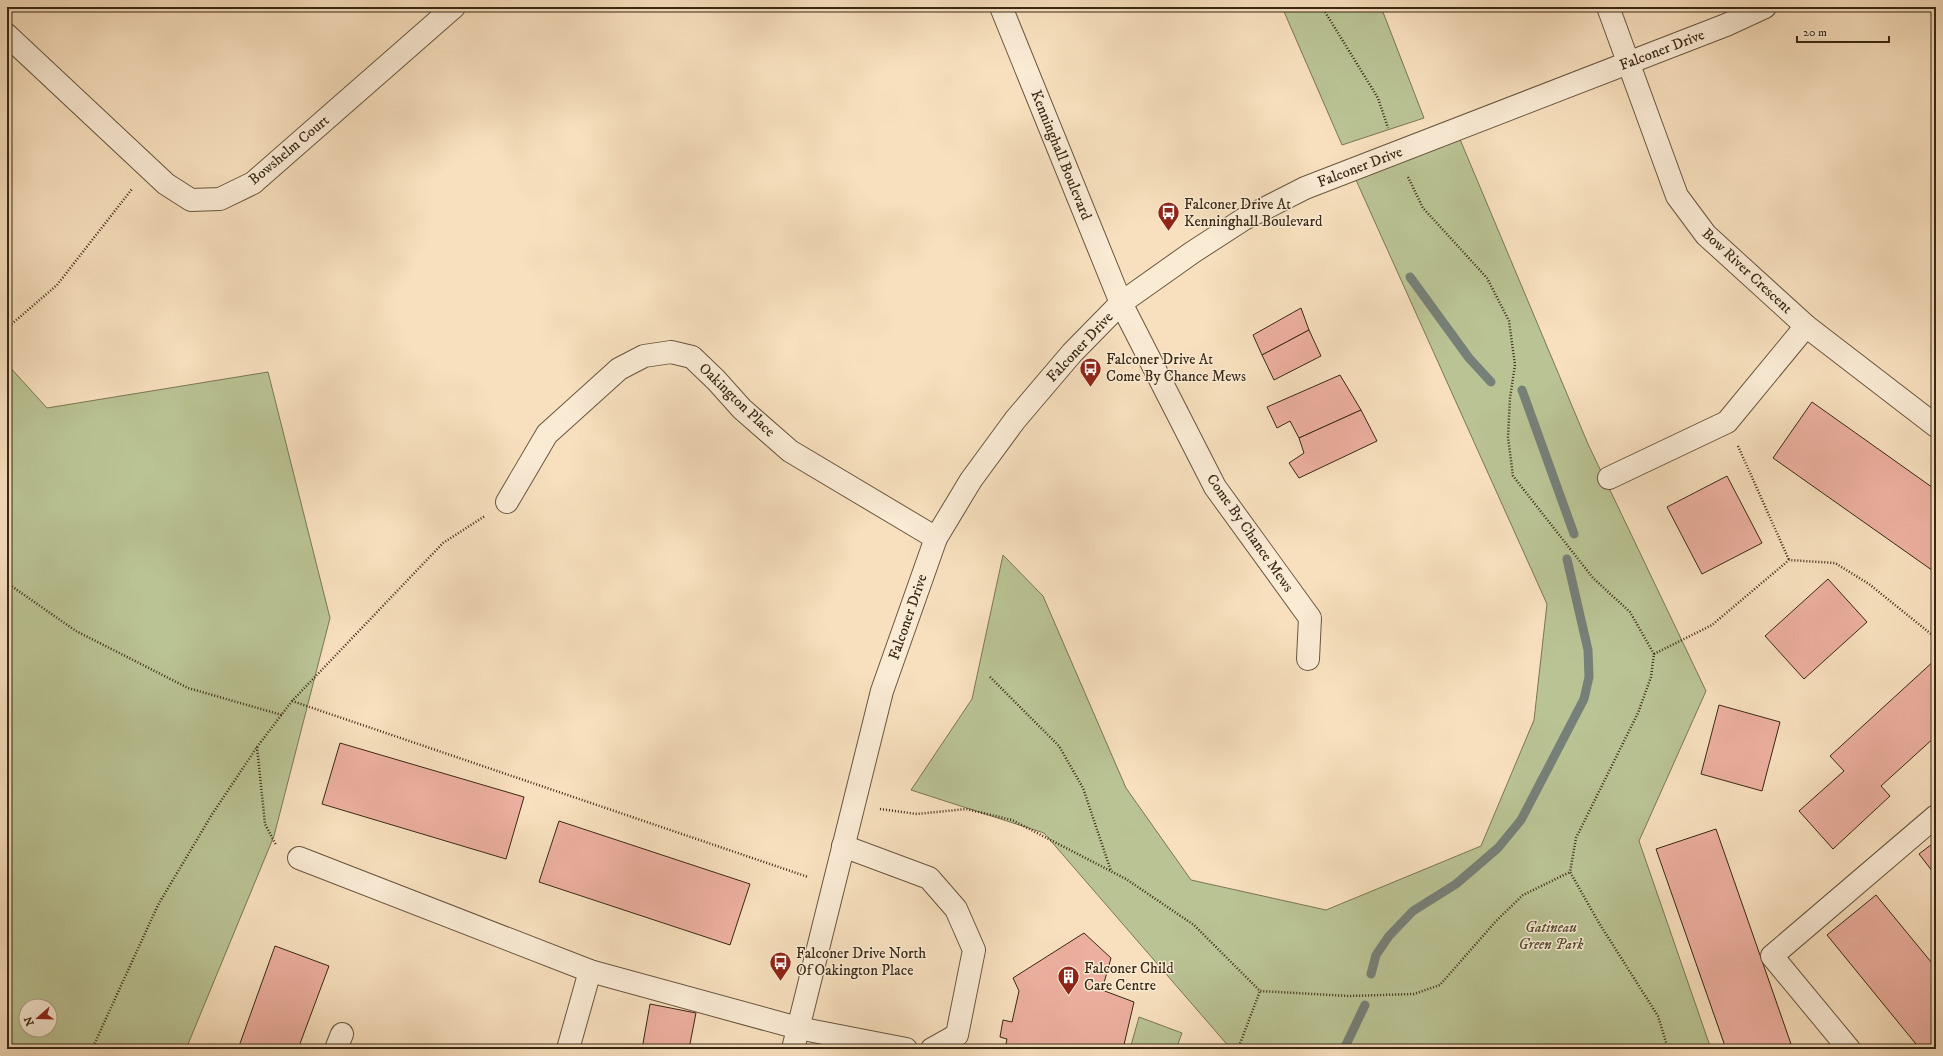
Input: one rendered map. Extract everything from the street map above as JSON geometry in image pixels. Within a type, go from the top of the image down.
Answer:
[{"type":"street","name":"Bowshelm Court","points":[[7,35],[166,184],[191,200],[220,199],[253,183],[454,7]]},
{"type":"street","name":"Kenninghall Boulevard","points":[[1001,7],[1121,303]]},
{"type":"street","name":"Bow River Crescent","points":[[1608,7],[1677,196],[1706,235],[1806,326],[1936,426]]},
{"type":"street","name":"Falconer Drive","points":[[795,1039],[882,691],[936,538],[971,480],[1015,420],[1072,353],[1121,303],[1193,252],[1244,219],[1305,188],[1726,25],[1765,7]]},
{"type":"street","name":"Come By Chance Mews","points":[[1121,303],[1215,487],[1310,618],[1308,659]]},
{"type":"street","points":[[1609,478],[1727,422],[1806,326]]},
{"type":"street","name":"Oakington Place","points":[[507,502],[546,434],[619,369],[644,356],[670,352],[692,357],[716,380],[742,409],[790,452],[936,538]]},
{"type":"street","points":[[1850,1049],[1772,956],[1936,816]]},
{"type":"street","points":[[843,846],[929,878],[956,909],[974,950],[957,1035],[932,1049]]},
{"type":"street","points":[[299,858],[590,971],[795,1039],[906,1049]]},
{"type":"street","points":[[568,1049],[590,971]]},
{"type":"path","points":[[1322,7],[1378,98],[1397,152],[1423,208],[1487,278],[1510,321],[1515,365],[1510,398],[1508,437],[1513,476],[1593,578],[1630,612],[1654,654],[1651,676],[1638,713],[1576,838],[1570,872],[1599,923],[1658,1016],[1668,1049]]},
{"type":"path","points":[[7,328],[57,285],[148,167]]},
{"type":"path","points":[[1727,422],[1789,560]]},
{"type":"path","points":[[92,1049],[158,905],[211,816],[257,746],[292,701],[443,543],[507,502]]},
{"type":"path","points":[[1654,654],[1712,625],[1789,560],[1835,563],[1869,584],[1936,638]]},
{"type":"path","points":[[7,583],[76,631],[188,688],[282,714]]},
{"type":"path","points":[[990,676],[1059,746],[1083,788],[1111,872]]},
{"type":"path","points":[[292,701],[833,885]]},
{"type":"path","points":[[257,746],[265,824],[276,844],[285,855],[299,858]]},
{"type":"path","points":[[854,806],[917,814],[966,809],[1012,820],[1126,879],[1194,925],[1260,991],[1349,996],[1414,994],[1440,984],[1496,921],[1523,895],[1570,872]]},
{"type":"path","points":[[1238,1049],[1260,991]]},
{"type":"green space","points":[[1282,7],[1381,7],[1424,118],[1342,145]]},
{"type":"green space","name":"Gatineau Green Park","points":[[1459,137],[1588,444],[1706,691],[1639,841],[1711,1049],[1231,1049],[1044,833],[911,790],[972,699],[1003,555],[1043,596],[1126,788],[1191,880],[1326,910],[1481,846],[1534,720],[1547,604],[1356,180]]},
{"type":"green space","points":[[7,364],[47,408],[268,372],[330,618],[274,836],[186,1049],[7,1049]]},
{"type":"green space","points":[[1139,1017],[1182,1033],[1176,1049],[1130,1049]]},
{"type":"building","points":[[1301,308],[1309,330],[1262,355],[1253,335]]},
{"type":"building","points":[[1309,330],[1321,356],[1274,380],[1262,355]]},
{"type":"building","points":[[1340,375],[1361,410],[1299,438],[1290,421],[1277,428],[1267,407]]},
{"type":"building","points":[[1812,402],[1936,490],[1936,573],[1773,458]]},
{"type":"building","points":[[1361,410],[1377,441],[1299,478],[1289,463],[1304,453],[1299,438]]},
{"type":"building","points":[[1727,476],[1762,543],[1702,574],[1667,507]]},
{"type":"building","points":[[1828,579],[1867,622],[1804,679],[1765,636]]},
{"type":"building","points":[[1936,659],[1936,736],[1881,786],[1890,796],[1833,849],[1799,811],[1844,771],[1830,756]]},
{"type":"building","points":[[1719,705],[1780,722],[1762,791],[1701,774]]},
{"type":"building","points":[[340,743],[524,797],[506,859],[322,804]]},
{"type":"building","points":[[559,821],[750,884],[730,945],[539,882]]},
{"type":"building","points":[[1716,829],[1791,1044],[1775,1049],[1726,1049],[1656,849]]},
{"type":"building","points":[[1936,841],[1936,876],[1919,854]]},
{"type":"building","points":[[1876,895],[1936,968],[1936,1049],[1920,1049],[1827,935]]},
{"type":"building","name":"Falconer Child Care Centre","points":[[1084,933],[1111,958],[1102,990],[1134,1002],[1123,1049],[1005,1049],[1007,1039],[1000,1037],[1003,1020],[1012,1022],[1019,991],[1013,978]]},
{"type":"building","points":[[275,946],[329,966],[298,1049],[238,1049]]},
{"type":"building","points":[[650,1004],[696,1013],[689,1049],[642,1049]]},
{"type":"waterway","points":[[1410,277],[1469,358],[1491,382]]},
{"type":"waterway","points":[[1522,390],[1574,534]]},
{"type":"waterway","points":[[1371,974],[1376,955],[1389,936],[1413,911],[1456,884],[1498,848],[1521,820],[1584,699],[1589,677],[1588,650],[1567,559]]},
{"type":"waterway","points":[[1344,1049],[1365,1005]]},
{"type":"place","name":"Falconer Drive At Kenninghall Boulevard","points":[[1168,232]]},
{"type":"place","name":"Falconer Drive At Come By Chance Mews","points":[[1091,388]]},
{"type":"place","name":"Falconer Drive North Of Oakington Place","points":[[780,982]]},
{"type":"place","name":"Falconer Child Care Centre","points":[[1069,996]]}]
